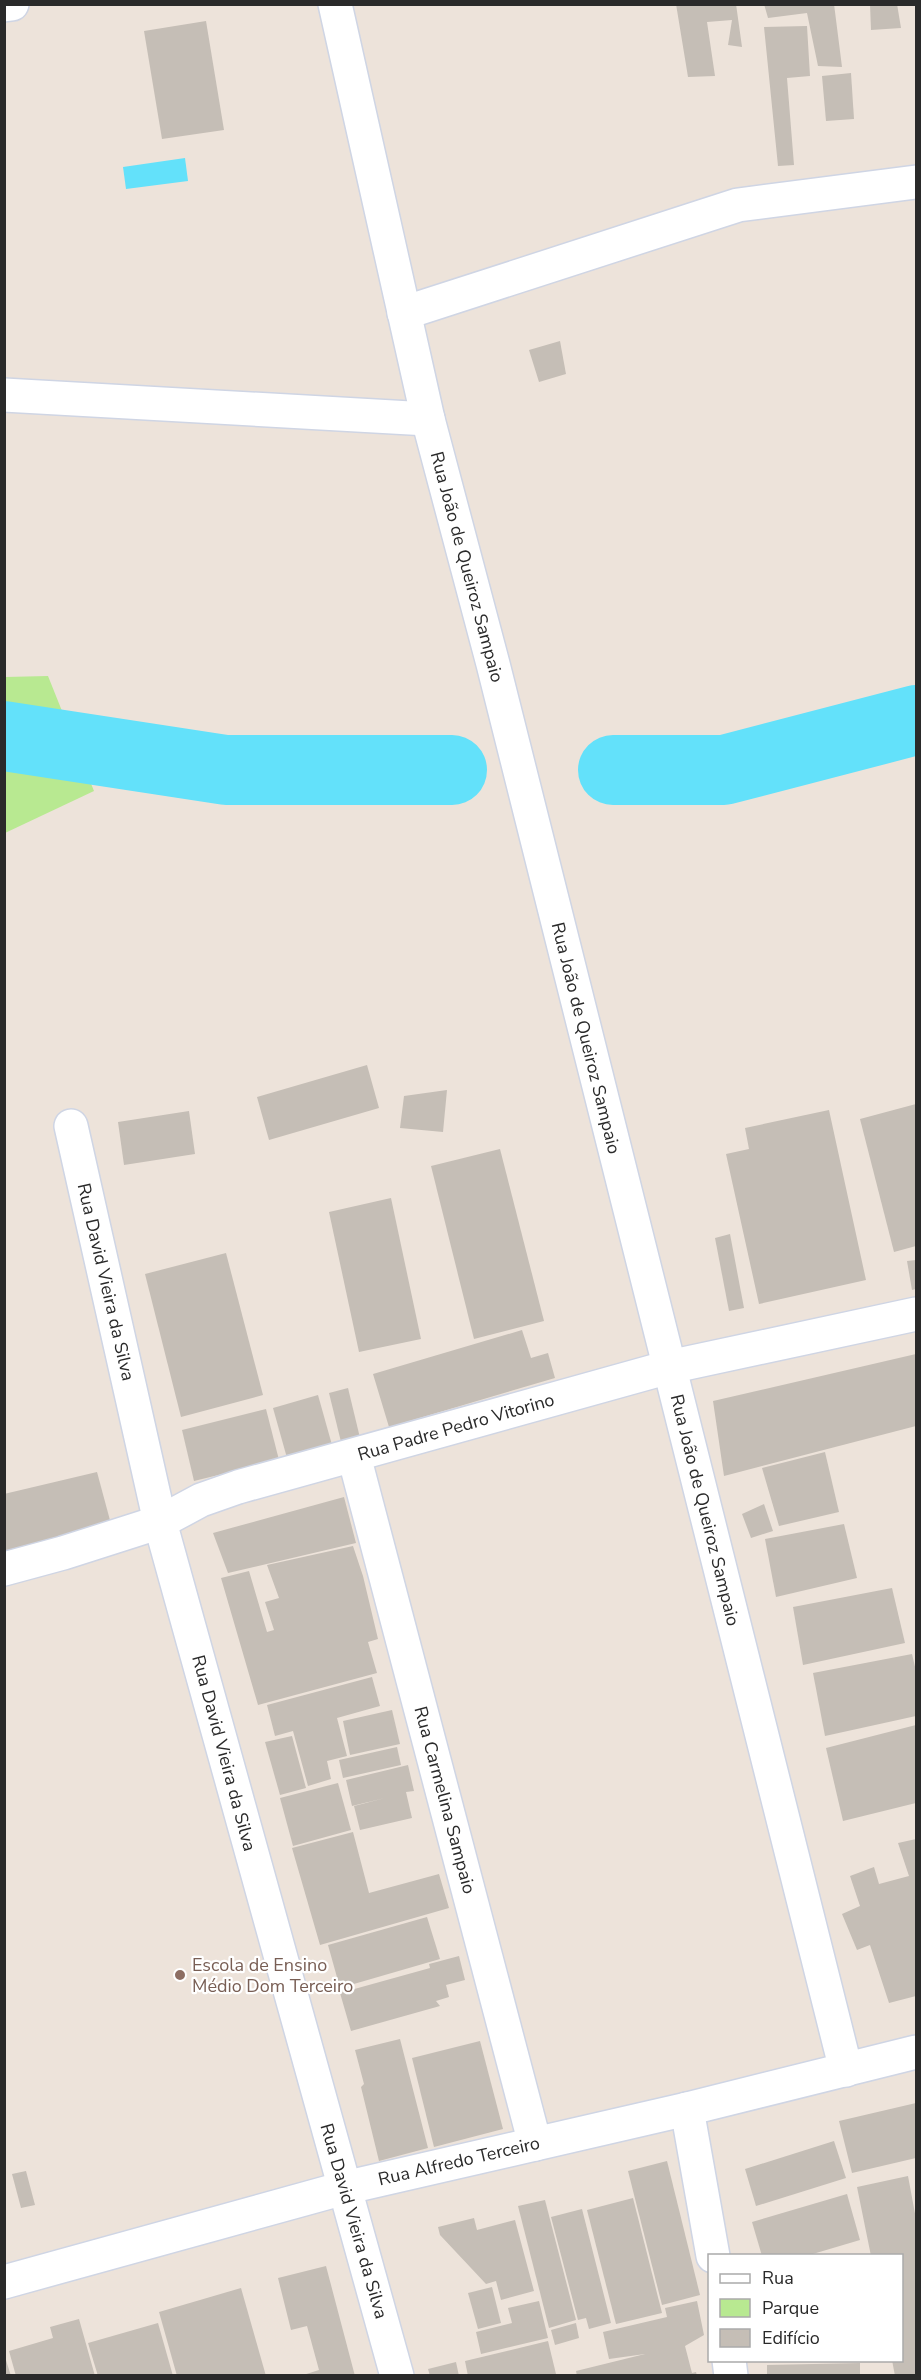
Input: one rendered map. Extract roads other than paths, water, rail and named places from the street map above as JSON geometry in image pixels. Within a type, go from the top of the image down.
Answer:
[{"type":"street","points":[[4,5],[12,4]]},
{"type":"street","name":"Rua João de Queiroz Sampaio","points":[[335,4],[428,419],[499,687],[846,2070]]},
{"type":"street","points":[[404,313],[738,205],[916,182]]},
{"type":"street","points":[[4,395],[428,419]]},
{"type":"street","name":"Rua David Vieira da Silva","points":[[71,1126],[160,1522],[397,2376]]},
{"type":"street","name":"Rua Padre Pedro Vitorino","points":[[4,1569],[160,1522],[201,1500],[238,1487],[669,1367],[916,1314]]},
{"type":"street","name":"Rua Carmelina Sampaio","points":[[354,1456],[535,2144]]},
{"type":"street","name":"Rua Alfredo Terceiro","points":[[4,2282],[344,2188],[687,2109],[916,2052]]},
{"type":"street","points":[[687,2109],[713,2254]]},
{"type":"water","points":[[185,158],[188,181],[126,189],[123,167]]},
{"type":"waterway","points":[[613,770],[724,770],[916,720]]},
{"type":"waterway","points":[[4,736],[226,770],[452,770]]},
{"type":"place","name":"Escola de Ensino Médio Dom Terceiro","points":[[180,1975]]}]
